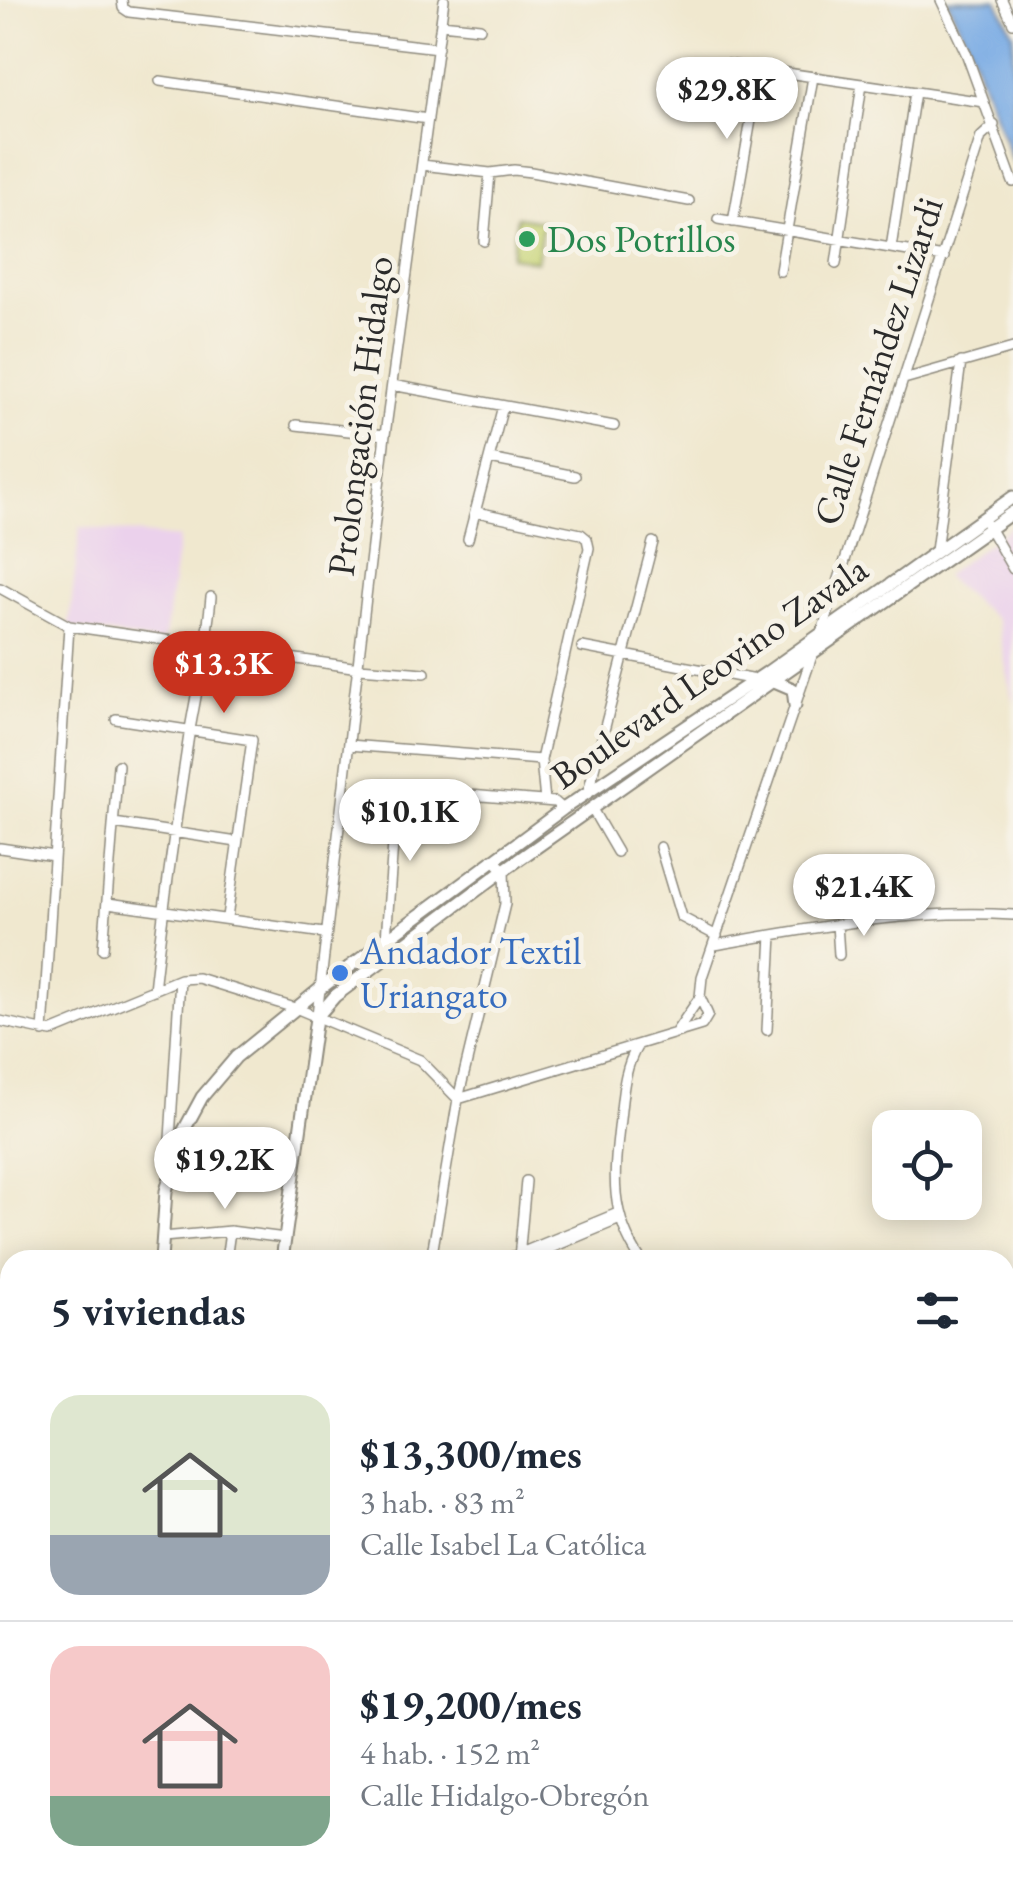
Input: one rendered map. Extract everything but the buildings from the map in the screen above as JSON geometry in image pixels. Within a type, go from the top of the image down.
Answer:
[{"type":"main road","name":"Boulevard Leovino Zavala","points":[[162,1250],[166,1191],[184,1132],[202,1097],[236,1057],[320,988],[493,859],[766,678],[812,655],[987,524],[1013,498]]},
{"type":"main road","name":"Boulevard Leovino Zavala","points":[[316,1018],[335,996],[407,941],[592,809],[822,633],[936,551],[1013,512]]},
{"type":"main road","points":[[766,678],[793,689],[795,705]]},
{"type":"main road","points":[[399,930],[407,941]]},
{"type":"main road","points":[[284,1250],[316,1018]]},
{"type":"street","name":"Prolongación Hidalgo","points":[[316,1018],[385,435],[444,0]]},
{"type":"street","points":[[941,0],[994,125],[1013,182]]},
{"type":"street","points":[[1002,0],[1013,22]]},
{"type":"street","points":[[123,4],[129,12],[438,48]]},
{"type":"street","points":[[441,24],[480,28]]},
{"type":"street","points":[[726,64],[984,102]]},
{"type":"street","points":[[733,222],[760,69]]},
{"type":"street","points":[[780,270],[813,77]]},
{"type":"street","points":[[160,81],[428,120]]},
{"type":"street","points":[[836,264],[862,84]]},
{"type":"street","points":[[891,248],[914,92]]},
{"type":"street","name":"Calle Fernández Lizardi","points":[[700,998],[702,977],[822,633],[982,137],[994,125]]},
{"type":"street","points":[[422,166],[490,174],[531,172],[689,201]]},
{"type":"street","points":[[484,241],[490,174]]},
{"type":"street","points":[[718,220],[944,257]]},
{"type":"street","points":[[904,380],[1013,348]]},
{"type":"street","points":[[936,551],[961,362]]},
{"type":"street","points":[[392,385],[614,426]]},
{"type":"street","points":[[468,540],[503,406]]},
{"type":"street","points":[[296,425],[385,435]]},
{"type":"street","points":[[490,459],[575,476]]},
{"type":"street","points":[[477,512],[581,534],[587,539],[589,548],[541,760],[545,802]]},
{"type":"street","points":[[987,524],[1013,569]]},
{"type":"street","points":[[588,794],[653,542]]},
{"type":"street","points":[[0,588],[69,626],[425,674]]},
{"type":"street","points":[[154,990],[190,731],[207,647],[211,597]]},
{"type":"street","points":[[43,1032],[69,626]]},
{"type":"street","points":[[582,647],[766,678]]},
{"type":"street","points":[[116,719],[252,740],[228,918]]},
{"type":"street","points":[[349,745],[541,760]]},
{"type":"street","points":[[103,949],[118,766]]},
{"type":"street","points":[[386,940],[397,789],[555,802],[563,809]]},
{"type":"street","points":[[592,809],[617,852]]},
{"type":"street","points":[[114,823],[237,842]]},
{"type":"street","points":[[660,846],[681,916],[716,940],[899,914],[1013,915]]},
{"type":"street","points":[[0,848],[54,856]]},
{"type":"street","points":[[433,1250],[458,1099],[505,904],[504,870],[493,859]]},
{"type":"street","points":[[108,902],[324,933]]},
{"type":"street","points":[[837,924],[838,954]]},
{"type":"street","points":[[767,1030],[772,935]]},
{"type":"street","points":[[0,1022],[51,1032],[180,979],[198,978],[298,1009],[420,1060],[458,1099]]},
{"type":"street","points":[[166,1191],[180,979]]},
{"type":"street","points":[[458,1099],[702,1025],[708,1015],[700,998],[676,1032]]},
{"type":"street","points":[[634,1250],[626,1238],[613,1180],[625,1075],[638,1045]]},
{"type":"street","points":[[521,1250],[526,1182]]},
{"type":"street","points":[[539,1250],[620,1216]]},
{"type":"street","points":[[163,1237],[230,1231],[286,1238]]},
{"type":"street","points":[[227,1250],[230,1231]]},
{"type":"shaded area","points":[[1013,525],[1013,704],[997,620],[944,576]]},
{"type":"shaded area","points":[[80,527],[179,538],[164,643],[69,627]]},
{"type":"green space","name":"Dos Potrillos","points":[[517,217],[543,221],[537,261],[511,257]]},
{"type":"water","points":[[947,0],[997,0],[1013,33],[1013,164],[968,43]]},
{"type":"place","name":"Dos Potrillos","points":[[527,239]]},
{"type":"place","name":"Andador Textil Uriangato","points":[[340,973]]}]
